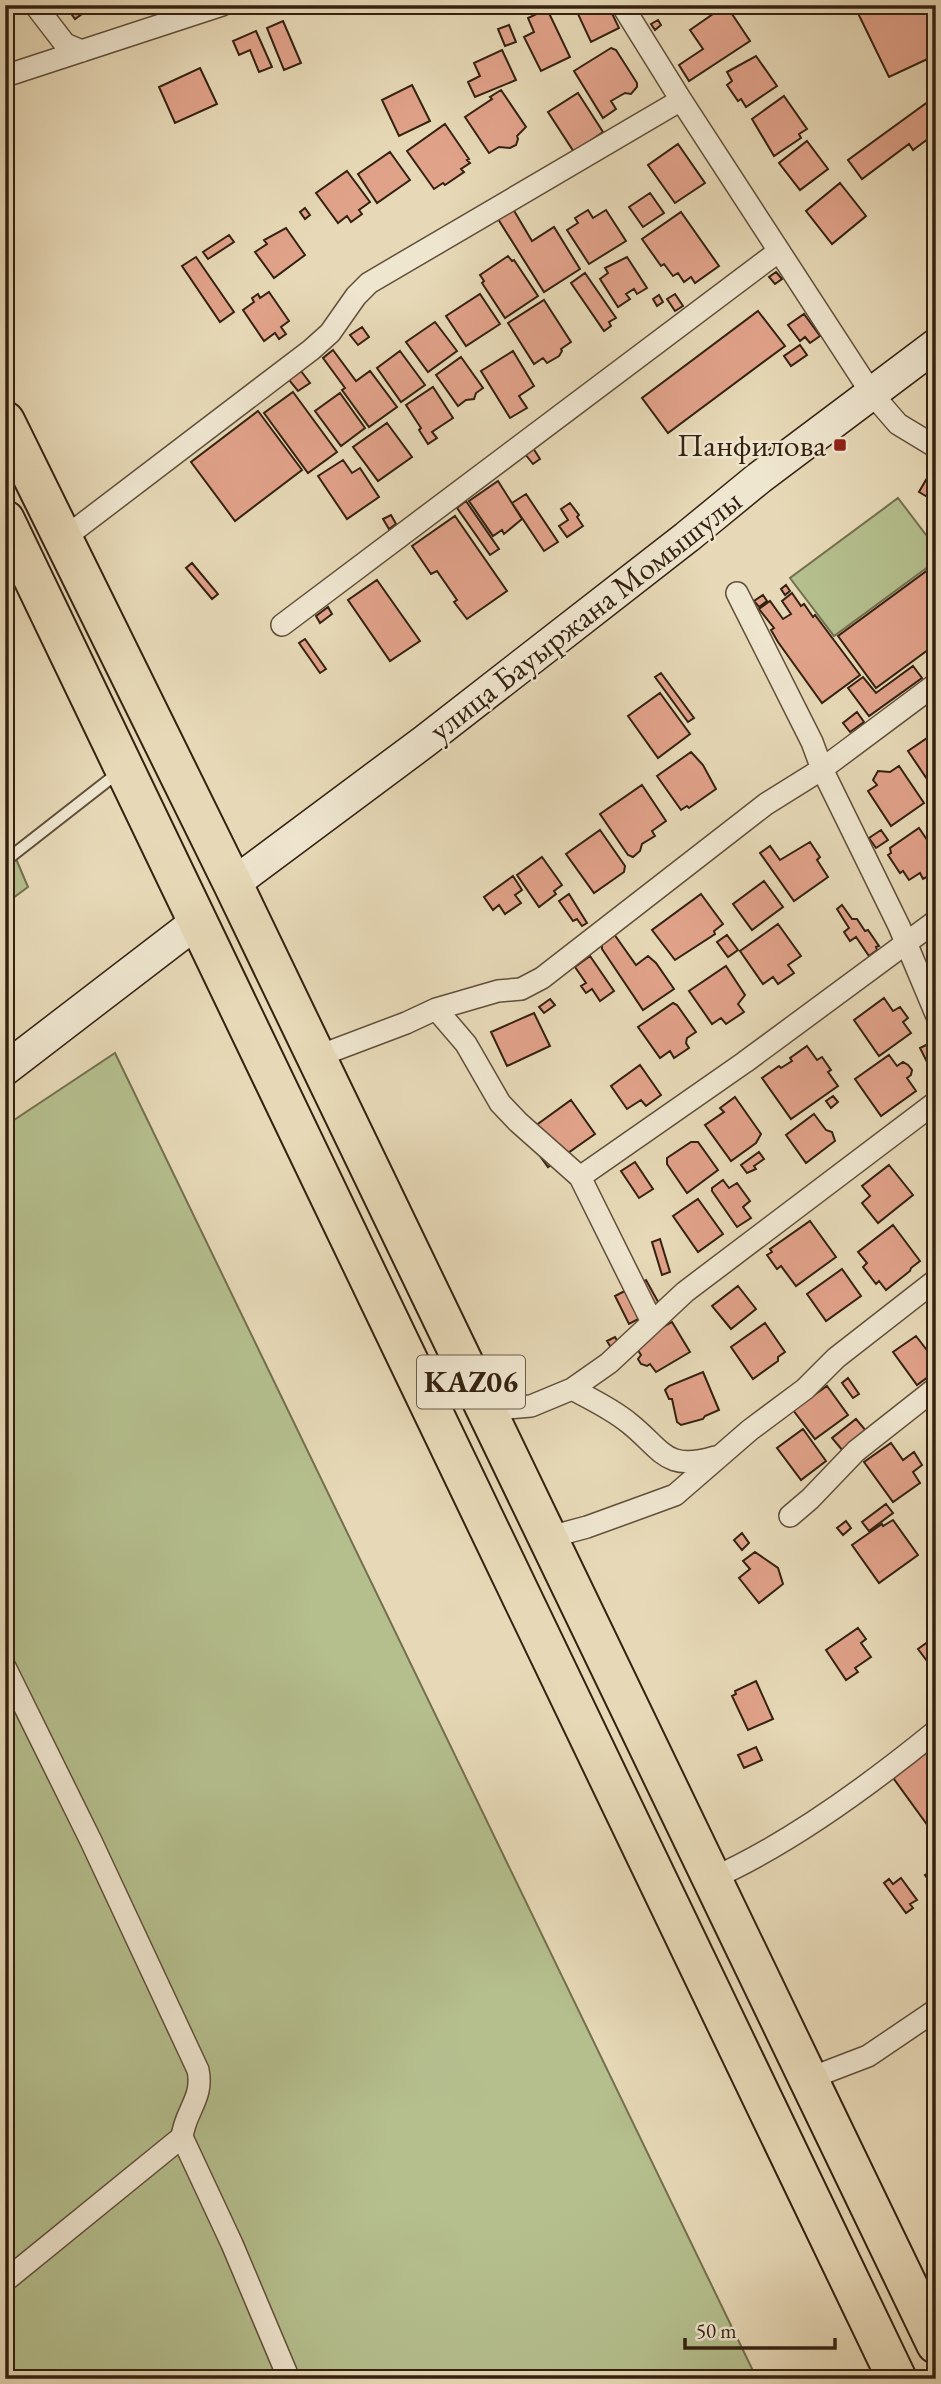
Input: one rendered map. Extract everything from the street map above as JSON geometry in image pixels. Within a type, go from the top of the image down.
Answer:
[{"type":"highway","name":"KАZ06","points":[[5,421],[233,884],[808,2079],[925,2294],[936,2344]]},
{"type":"highway","name":"KАZ06","points":[[5,520],[897,2379]]},
{"type":"street","points":[[36,5],[65,44],[82,51]]},
{"type":"street","points":[[5,76],[222,5]]},
{"type":"street","points":[[622,5],[872,394],[898,424],[936,447]]},
{"type":"street","points":[[63,538],[311,351],[330,333],[356,296],[369,283],[681,100]]},
{"type":"street","points":[[282,625],[779,251]]},
{"type":"street","name":"улица Бауыржана Момышулы","points":[[233,884],[425,741],[759,478],[936,345]]},
{"type":"street","points":[[737,593],[812,743],[906,942],[936,1014]]},
{"type":"street","points":[[316,1057],[436,1009],[498,991],[521,989],[542,978],[766,804],[822,769],[936,684]]},
{"type":"street","points":[[5,1069],[198,921]]},
{"type":"street","points":[[580,1177],[745,1062],[936,921]]},
{"type":"street","points":[[436,1009],[466,1044],[500,1103],[580,1177],[652,1322]]},
{"type":"street","points":[[485,1410],[531,1406],[572,1389],[609,1363],[685,1292],[936,1102]]},
{"type":"street","points":[[546,1538],[587,1527],[675,1495],[720,1455],[805,1389],[836,1358],[936,1280]]},
{"type":"street","points":[[790,1516],[856,1451],[936,1388]]},
{"type":"street","points":[[572,1389],[612,1410],[670,1458],[686,1463],[720,1455]]},
{"type":"street","points":[[5,1667],[97,1853],[198,2070],[200,2091],[183,2128],[182,2137],[232,2244],[289,2379]]},
{"type":"street","points":[[711,1879],[759,1856],[851,1794],[936,1731]]},
{"type":"street","points":[[808,2079],[868,2056],[936,2010]]},
{"type":"street","points":[[5,2281],[182,2137]]},
{"type":"lane","points":[[5,861],[124,768]]},
{"type":"green space","points":[[898,498],[936,548],[936,561],[834,636],[790,578]]},
{"type":"green space","points":[[5,833],[28,887],[5,904]]},
{"type":"green space","points":[[115,1053],[757,2379],[5,2379],[5,1126]]},
{"type":"building","points":[[65,5],[94,5],[75,19]]},
{"type":"building","points":[[597,5],[608,5],[619,28],[591,42],[578,14]]},
{"type":"building","points":[[726,5],[750,41],[689,81],[679,65],[703,49],[690,30]]},
{"type":"building","points":[[854,5],[936,5],[936,55],[889,77]]},
{"type":"building","points":[[547,9],[570,57],[541,71],[524,37],[534,32],[528,18]]},
{"type":"building","points":[[658,20],[661,25],[655,30],[651,24]]},
{"type":"building","points":[[283,21],[301,63],[284,70],[267,28]]},
{"type":"building","points":[[509,25],[516,42],[505,46],[498,29]]},
{"type":"building","points":[[256,31],[272,67],[259,72],[250,50],[239,55],[233,41]]},
{"type":"building","points":[[611,48],[616,50],[637,87],[631,94],[625,93],[611,101],[616,109],[603,118],[574,71]]},
{"type":"building","points":[[502,50],[516,80],[475,97],[468,82],[480,76],[474,63]]},
{"type":"building","points":[[756,56],[777,86],[746,107],[741,99],[738,101],[727,85],[732,81],[727,72]]},
{"type":"building","points":[[200,68],[217,104],[175,123],[159,87]]},
{"type":"building","points":[[412,85],[430,121],[399,136],[382,100]]},
{"type":"building","points":[[501,90],[526,127],[517,136],[516,145],[510,148],[499,147],[489,153],[465,117]]},
{"type":"building","points":[[578,93],[603,132],[574,152],[548,112]]},
{"type":"building","points":[[784,96],[807,129],[799,134],[801,138],[774,156],[752,119]]},
{"type":"building","points":[[936,96],[936,133],[913,150],[909,144],[862,179],[848,160]]},
{"type":"building","points":[[445,124],[470,163],[461,169],[464,172],[434,189],[407,151]]},
{"type":"building","points":[[807,141],[828,169],[800,190],[779,163]]},
{"type":"building","points":[[678,144],[705,183],[675,203],[648,165]]},
{"type":"building","points":[[390,152],[410,180],[377,203],[358,174]]},
{"type":"building","points":[[347,171],[370,202],[359,210],[362,214],[351,222],[347,216],[338,223],[316,193]]},
{"type":"building","points":[[840,183],[866,216],[832,244],[806,211]]},
{"type":"building","points":[[650,193],[664,213],[643,227],[629,207]]},
{"type":"building","points":[[305,208],[310,215],[305,219],[300,212]]},
{"type":"building","points":[[513,209],[532,241],[554,227],[580,269],[544,292],[498,219]]},
{"type":"building","points":[[588,210],[593,218],[606,210],[626,241],[589,264],[567,230],[578,223],[575,218]]},
{"type":"building","points":[[681,212],[719,266],[695,283],[691,277],[684,282],[678,273],[673,276],[664,264],[661,266],[642,239]]},
{"type":"building","points":[[286,228],[305,255],[274,278],[255,252],[267,244],[264,240]]},
{"type":"building","points":[[229,235],[234,242],[208,259],[203,252]]},
{"type":"building","points":[[508,256],[514,260],[538,296],[505,318],[482,283],[484,281],[480,275]]},
{"type":"building","points":[[196,257],[234,312],[220,322],[182,266]]},
{"type":"building","points":[[627,257],[647,288],[637,294],[634,289],[626,294],[630,299],[618,307],[600,279],[608,273],[605,268]]},
{"type":"building","points":[[776,272],[782,279],[775,284],[769,277]]},
{"type":"building","points":[[585,273],[616,318],[609,322],[611,326],[604,331],[571,283]]},
{"type":"building","points":[[269,292],[289,321],[281,327],[286,334],[279,339],[275,333],[264,341],[243,310],[254,302],[252,298],[258,294],[260,298]]},
{"type":"building","points":[[480,294],[500,324],[466,346],[446,316]]},
{"type":"building","points":[[675,294],[683,306],[675,311],[667,299]]},
{"type":"building","points":[[659,295],[663,302],[657,306],[653,299]]},
{"type":"building","points":[[544,300],[571,342],[561,349],[559,356],[547,363],[543,358],[534,364],[508,323]]},
{"type":"building","points":[[758,311],[785,346],[668,433],[642,398]]},
{"type":"building","points":[[804,314],[820,336],[810,343],[805,337],[800,341],[788,325]]},
{"type":"building","points":[[435,322],[457,351],[428,372],[406,342]]},
{"type":"building","points":[[362,327],[369,337],[358,345],[350,335]]},
{"type":"building","points":[[800,345],[807,355],[791,366],[784,356]]},
{"type":"building","points":[[333,350],[356,381],[370,371],[397,407],[369,427],[323,358]]},
{"type":"building","points":[[400,351],[425,385],[401,402],[377,368]]},
{"type":"building","points":[[513,351],[534,386],[519,396],[527,408],[510,418],[481,371]]},
{"type":"building","points":[[461,357],[483,388],[476,393],[474,399],[466,400],[458,406],[436,375]]},
{"type":"building","points":[[301,371],[310,383],[298,391],[289,380]]},
{"type":"building","points":[[433,387],[453,418],[432,432],[437,438],[428,444],[406,405]]},
{"type":"building","points":[[293,392],[337,452],[308,473],[264,413]]},
{"type":"building","points":[[340,393],[365,428],[341,446],[315,411]]},
{"type":"building","points":[[258,411],[302,470],[235,521],[191,462]]},
{"type":"building","points":[[387,423],[412,457],[378,481],[353,447]]},
{"type":"building","points":[[533,448],[540,459],[533,464],[525,454]]},
{"type":"building","points":[[343,460],[352,473],[360,468],[379,497],[347,519],[318,476]]},
{"type":"building","points":[[934,466],[936,467],[936,502],[919,492]]},
{"type":"building","points":[[498,481],[522,519],[504,534],[502,530],[493,536],[469,501]]},
{"type":"building","points":[[526,494],[558,542],[544,551],[512,503]]},
{"type":"building","points":[[466,501],[499,549],[490,555],[457,508]]},
{"type":"building","points":[[570,503],[583,526],[567,537],[559,526],[568,520],[561,509]]},
{"type":"building","points":[[391,515],[396,524],[389,529],[383,519]]},
{"type":"building","points":[[455,516],[507,591],[467,619],[437,571],[431,574],[412,546]]},
{"type":"building","points":[[192,563],[218,594],[212,599],[186,568]]},
{"type":"building","points":[[936,564],[936,644],[876,688],[838,636]]},
{"type":"building","points":[[377,580],[420,641],[390,661],[348,600]]},
{"type":"building","points":[[786,585],[790,591],[785,595],[781,589]]},
{"type":"building","points":[[792,593],[801,606],[804,604],[813,617],[815,615],[860,675],[822,703],[778,642],[771,630],[774,628],[759,609],[770,601],[783,619],[791,614],[782,601]]},
{"type":"building","points":[[763,595],[767,601],[759,607],[754,601]]},
{"type":"building","points":[[328,607],[332,614],[320,623],[316,616]]},
{"type":"building","points":[[305,639],[326,669],[320,673],[299,643]]},
{"type":"building","points":[[913,666],[922,678],[869,716],[848,688],[863,677],[876,693]]},
{"type":"building","points":[[661,673],[694,718],[688,722],[655,677]]},
{"type":"building","points":[[660,693],[690,734],[658,758],[628,716]]},
{"type":"building","points":[[857,712],[864,722],[850,732],[843,723]]},
{"type":"building","points":[[936,732],[936,773],[927,779],[908,751]]},
{"type":"building","points":[[691,752],[703,765],[716,789],[689,808],[687,806],[681,810],[657,776]]},
{"type":"building","points":[[899,766],[924,803],[891,826],[868,791],[877,785],[873,780],[878,771],[890,772]]},
{"type":"building","points":[[642,785],[666,821],[652,831],[655,836],[642,844],[640,851],[633,857],[628,855],[600,814]]},
{"type":"building","points":[[919,828],[936,853],[933,867],[936,872],[923,879],[920,873],[909,880],[903,871],[900,873],[888,855],[891,853],[890,848]]},
{"type":"building","points":[[600,830],[625,866],[624,872],[594,893],[566,854]]},
{"type":"building","points":[[881,830],[888,840],[876,848],[869,838]]},
{"type":"building","points":[[810,842],[828,877],[794,901],[760,853],[770,846],[780,860]]},
{"type":"building","points":[[542,857],[562,885],[554,891],[556,894],[539,907],[517,875]]},
{"type":"building","points":[[513,876],[522,890],[515,895],[521,903],[505,914],[499,905],[493,910],[484,897]]},
{"type":"building","points":[[764,881],[783,907],[752,930],[733,904]]},
{"type":"building","points":[[569,894],[587,923],[582,926],[577,919],[573,921],[559,901]]},
{"type":"building","points":[[701,894],[723,924],[714,931],[715,934],[675,960],[652,930]]},
{"type":"building","points":[[842,905],[852,919],[857,919],[865,931],[868,930],[879,946],[869,956],[856,937],[850,941],[844,932],[849,928],[837,909]]},
{"type":"building","points":[[778,924],[801,956],[788,965],[794,973],[778,984],[773,977],[763,984],[740,951]]},
{"type":"building","points":[[614,934],[636,965],[648,956],[674,989],[643,1010],[602,949],[602,943]]},
{"type":"building","points":[[727,935],[738,950],[728,957],[717,942]]},
{"type":"building","points":[[590,956],[614,991],[600,1001],[592,989],[586,993],[581,986],[586,983],[575,967]]},
{"type":"building","points":[[726,966],[745,995],[738,1004],[744,1012],[726,1024],[721,1018],[712,1024],[689,991]]},
{"type":"building","points":[[884,998],[893,1011],[900,1007],[908,1018],[903,1022],[911,1033],[879,1056],[854,1020]]},
{"type":"building","points":[[550,999],[555,1005],[544,1013],[539,1007]]},
{"type":"building","points":[[673,1003],[696,1032],[687,1038],[689,1048],[674,1058],[670,1051],[660,1058],[638,1027]]},
{"type":"building","points":[[534,1013],[550,1046],[507,1066],[491,1032]]},
{"type":"building","points":[[934,1041],[936,1045],[934,1076],[920,1048]]},
{"type":"building","points":[[807,1046],[817,1060],[822,1057],[838,1086],[791,1119],[762,1078],[792,1061],[790,1058]]},
{"type":"building","points":[[889,1055],[897,1066],[903,1062],[912,1070],[907,1078],[916,1091],[881,1116],[855,1079]]},
{"type":"building","points":[[640,1065],[661,1095],[646,1106],[641,1100],[627,1109],[611,1086]]},
{"type":"building","points":[[833,1096],[838,1102],[831,1108],[826,1101]]},
{"type":"building","points":[[735,1097],[761,1134],[756,1143],[731,1161],[705,1125],[724,1112],[720,1108]]},
{"type":"building","points":[[571,1100],[595,1134],[548,1167],[524,1134]]},
{"type":"building","points":[[814,1114],[826,1130],[832,1132],[835,1141],[806,1163],[786,1135]]},
{"type":"building","points":[[691,1142],[698,1142],[718,1170],[687,1193],[667,1164],[667,1158]]},
{"type":"building","points":[[759,1152],[764,1159],[754,1166],[756,1169],[747,1173],[741,1165]]},
{"type":"building","points":[[635,1162],[653,1189],[639,1198],[621,1171]]},
{"type":"building","points":[[889,1165],[913,1195],[878,1223],[862,1203],[870,1196],[862,1186]]},
{"type":"building","points":[[723,1180],[729,1188],[737,1183],[750,1201],[743,1207],[751,1218],[737,1227],[712,1191],[712,1188]]},
{"type":"building","points":[[698,1199],[723,1234],[698,1252],[673,1216]]},
{"type":"building","points":[[810,1221],[836,1257],[796,1286],[781,1266],[777,1269],[767,1255],[772,1252],[770,1249]]},
{"type":"building","points":[[893,1225],[920,1261],[886,1290],[879,1281],[876,1284],[863,1267],[867,1263],[858,1252]]},
{"type":"building","points":[[660,1239],[670,1272],[662,1275],[652,1242]]},
{"type":"building","points":[[842,1269],[861,1296],[826,1321],[807,1294]]},
{"type":"building","points":[[646,1280],[661,1307],[629,1324],[615,1296]]},
{"type":"building","points":[[738,1286],[756,1309],[731,1329],[712,1306]]},
{"type":"building","points":[[672,1322],[690,1352],[656,1372],[650,1364],[641,1364],[638,1359],[641,1355],[634,1344]]},
{"type":"building","points":[[765,1323],[785,1352],[778,1357],[778,1361],[753,1379],[731,1347]]},
{"type":"building","points":[[916,1336],[936,1362],[936,1371],[917,1385],[893,1352]]},
{"type":"building","points":[[615,1337],[621,1347],[613,1351],[607,1341]]},
{"type":"building","points":[[703,1372],[719,1410],[703,1419],[681,1425],[677,1422],[672,1399],[669,1399],[665,1390]]},
{"type":"building","points":[[848,1378],[859,1394],[853,1398],[842,1383]]},
{"type":"building","points":[[827,1386],[848,1415],[815,1439],[793,1410]]},
{"type":"building","points":[[856,1419],[867,1432],[843,1451],[832,1438]]},
{"type":"building","points":[[803,1429],[826,1461],[801,1480],[777,1448]]},
{"type":"building","points":[[936,1439],[936,1455],[928,1444]]},
{"type":"building","points":[[891,1443],[903,1460],[914,1452],[922,1465],[913,1472],[920,1483],[893,1502],[864,1462]]},
{"type":"building","points":[[886,1504],[893,1513],[869,1531],[862,1522]]},
{"type":"building","points":[[893,1520],[918,1555],[879,1583],[852,1545],[882,1524],[883,1526]]},
{"type":"building","points":[[846,1521],[851,1528],[843,1535],[837,1528]]},
{"type":"building","points":[[742,1533],[749,1543],[742,1550],[734,1540]]},
{"type":"building","points":[[755,1552],[778,1568],[783,1584],[759,1603],[739,1578],[750,1569],[743,1561]]},
{"type":"building","points":[[858,1628],[866,1639],[861,1643],[871,1657],[855,1668],[858,1672],[846,1680],[826,1650]]},
{"type":"building","points":[[936,1636],[936,1673],[918,1649]]},
{"type":"building","points":[[756,1681],[773,1719],[748,1730],[732,1696],[736,1694],[735,1691]]},
{"type":"building","points":[[936,1743],[936,1837],[891,1775]]},
{"type":"building","points":[[756,1747],[762,1760],[744,1768],[738,1755]]},
{"type":"building","points":[[936,1868],[936,1891],[925,1875]]},
{"type":"building","points":[[901,1878],[917,1900],[910,1904],[913,1908],[906,1913],[884,1883],[889,1879],[893,1884]]},
{"type":"place","name":"Панфилова","points":[[840,445]]}]
